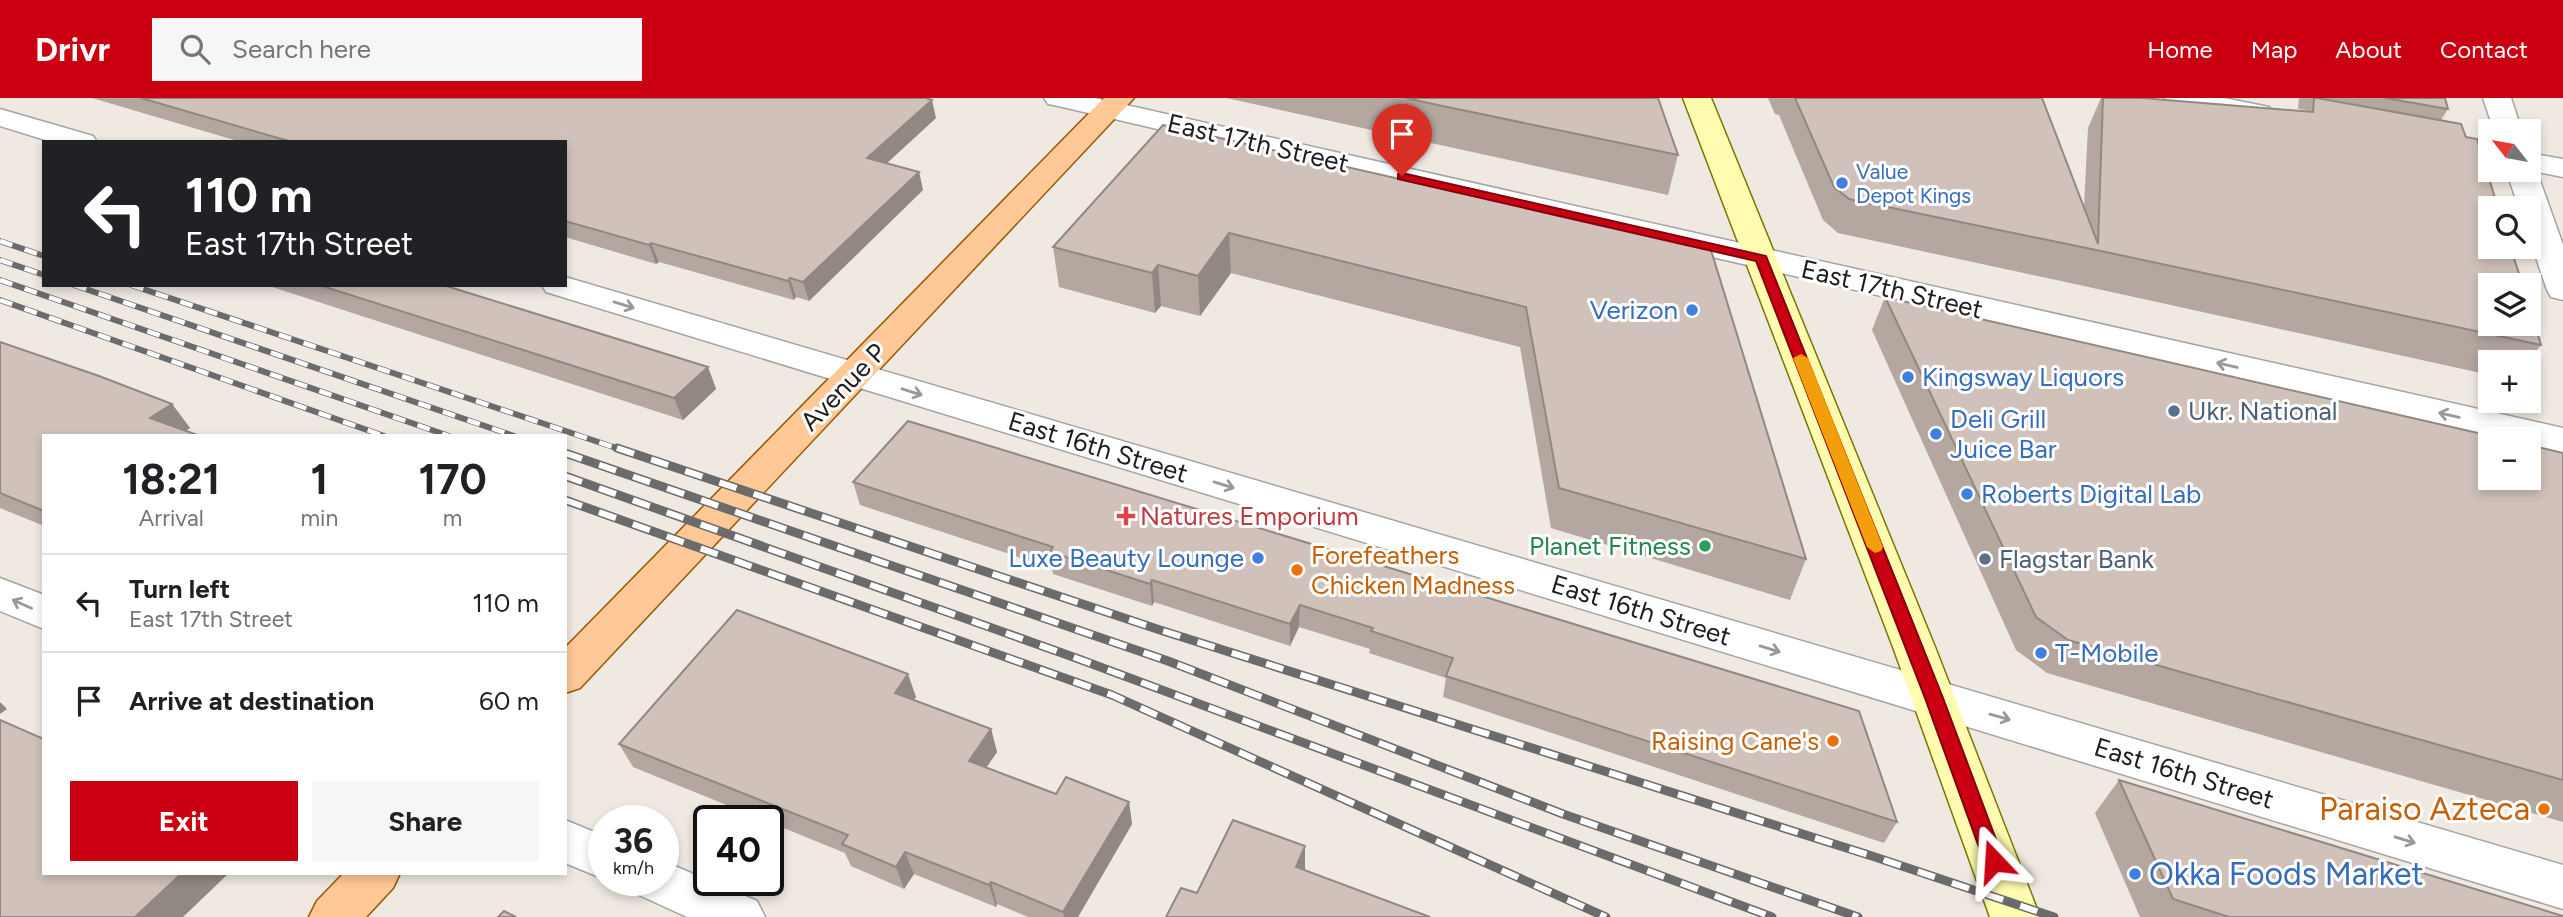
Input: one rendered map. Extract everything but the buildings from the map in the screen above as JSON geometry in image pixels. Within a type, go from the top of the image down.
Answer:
[{"type":"main road","name":"Avenue P","points":[[567,674],[1115,104]]},
{"type":"main road","points":[[334,917],[374,875]]},
{"type":"street","name":"East 17th Street","points":[[1058,98],[1115,104],[1761,259],[2563,441]]},
{"type":"street","points":[[1697,98],[1934,698],[2015,917]]},
{"type":"street","points":[[2179,98],[2285,118]]},
{"type":"street","points":[[2497,98],[2504,119]]},
{"type":"street","points":[[0,117],[76,140]]},
{"type":"street","points":[[2405,139],[2478,153]]},
{"type":"street","points":[[2541,164],[2563,168]]},
{"type":"street","points":[[2525,182],[2563,289]]},
{"type":"street","name":"East 16th Street","points":[[565,287],[2563,887]]},
{"type":"street","points":[[0,594],[42,612]]},
{"type":"street","points":[[567,842],[588,851]]},
{"type":"street","points":[[679,890],[740,917]]},
{"type":"railway","points":[[0,241],[42,255]]},
{"type":"railway","points":[[0,260],[42,274]]},
{"type":"railway","points":[[0,280],[443,434]]},
{"type":"railway","points":[[80,287],[508,434]]},
{"type":"railway","points":[[137,287],[622,450]]},
{"type":"railway","points":[[0,300],[378,434]]},
{"type":"railway","points":[[617,448],[1160,630],[1872,856],[2054,917]]},
{"type":"railway","points":[[567,454],[1168,661],[1563,814],[1858,917]]},
{"type":"railway","points":[[567,477],[1076,658],[1772,917]]},
{"type":"railway","points":[[567,501],[1112,695],[1606,917]]},
{"type":"slow traffic","points":[[1801,358],[1875,547]]},
{"type":"place","name":"Value Depot Kings","points":[[1842,183]]},
{"type":"place","name":"Verizon","points":[[1692,310]]},
{"type":"place","name":"Kingsway Liquors","points":[[1908,377]]},
{"type":"place","name":"Ukr. National","points":[[2174,411]]},
{"type":"place","name":"Deli Grill Juice Bar","points":[[1936,434]]},
{"type":"place","name":"Roberts Digital Lab","points":[[1967,494]]},
{"type":"place","name":"Natures Emporium","points":[[1126,516]]},
{"type":"place","name":"Planet Fitness","points":[[1705,546]]},
{"type":"place","name":"Luxe Beauty Lounge","points":[[1258,558]]},
{"type":"place","name":"Flagstar Bank","points":[[1985,559]]},
{"type":"place","name":"Forefeathers Chicken Madness","points":[[1297,570]]},
{"type":"place","name":"T-Mobile","points":[[2041,653]]},
{"type":"place","name":"Raising Cane's","points":[[1833,741]]},
{"type":"place","name":"Paraiso Azteca","points":[[2544,809]]},
{"type":"place","name":"Okka Foods Market","points":[[2135,874]]},
{"type":"route","points":[[1402,176],[1761,259],[1934,698],[1994,861]]}]
